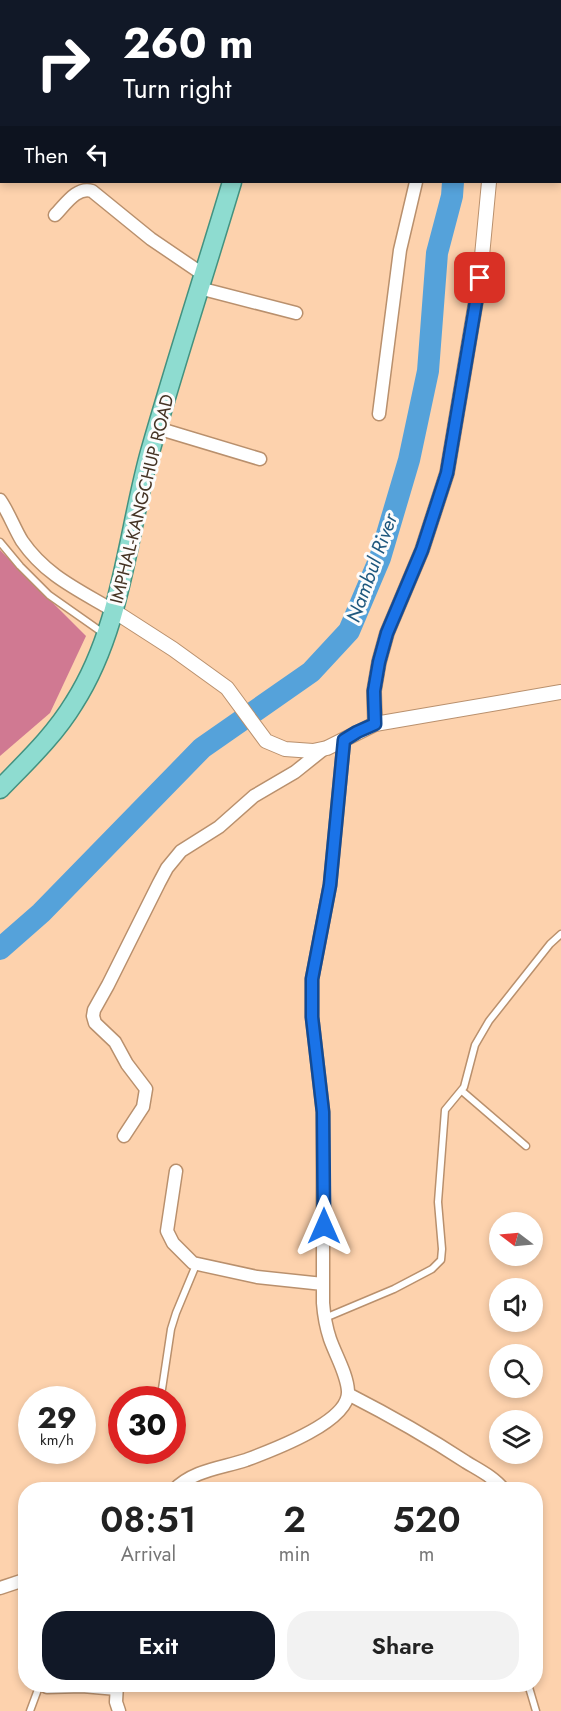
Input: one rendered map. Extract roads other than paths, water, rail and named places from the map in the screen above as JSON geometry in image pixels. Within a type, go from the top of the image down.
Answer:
[{"type":"main road","name":"IMPHAL-KANGCHUP ROAD","points":[[0,789],[53,733],[75,703],[106,635],[114,611],[132,525],[157,428],[232,183]]},
{"type":"street","points":[[379,414],[400,249],[416,183]]},
{"type":"street","points":[[375,724],[374,691],[387,633],[422,550],[447,473],[480,278],[489,183]]},
{"type":"street","points":[[55,215],[77,193],[82,190],[92,191],[202,282],[296,314]]},
{"type":"street","points":[[157,428],[260,459]]},
{"type":"street","points":[[0,500],[16,531],[38,562],[56,576],[173,649],[227,688],[266,741],[285,748],[313,751],[344,740],[375,724],[561,692]]},
{"type":"street","points":[[185,1482],[190,1478],[245,1460],[319,1427],[342,1409],[348,1394],[345,1376],[324,1318],[323,1112],[312,1017],[312,979],[330,885],[344,740]]},
{"type":"street","points":[[124,1136],[143,1107],[146,1089],[115,1042],[95,1023],[93,1016],[159,883],[167,868],[181,851],[219,827],[254,796],[295,772],[325,748]]},
{"type":"street","points":[[176,1171],[167,1231],[173,1243],[196,1265],[258,1277],[323,1284]]},
{"type":"street","points":[[348,1394],[407,1424],[496,1482]]},
{"type":"street","points":[[0,1588],[18,1582]]},
{"type":"street","points":[[117,1692],[116,1702],[119,1711]]},
{"type":"lane","points":[[0,542],[49,595],[106,635]]},
{"type":"lane","points":[[324,1318],[394,1289],[432,1269],[441,1260],[438,1202],[444,1116],[447,1106],[462,1091],[471,1058],[482,1033],[550,944],[561,934]]},
{"type":"lane","points":[[462,1091],[526,1146]]},
{"type":"lane","points":[[162,1386],[171,1329],[196,1265]]},
{"type":"lane","points":[[30,1711],[38,1692]]},
{"type":"lane","points":[[530,1692],[536,1711]]},
{"type":"waterway","name":"Nambul River","points":[[0,949],[41,913],[202,748],[311,672],[349,631],[380,558],[409,460],[428,371],[437,253],[452,196],[453,183]]}]
